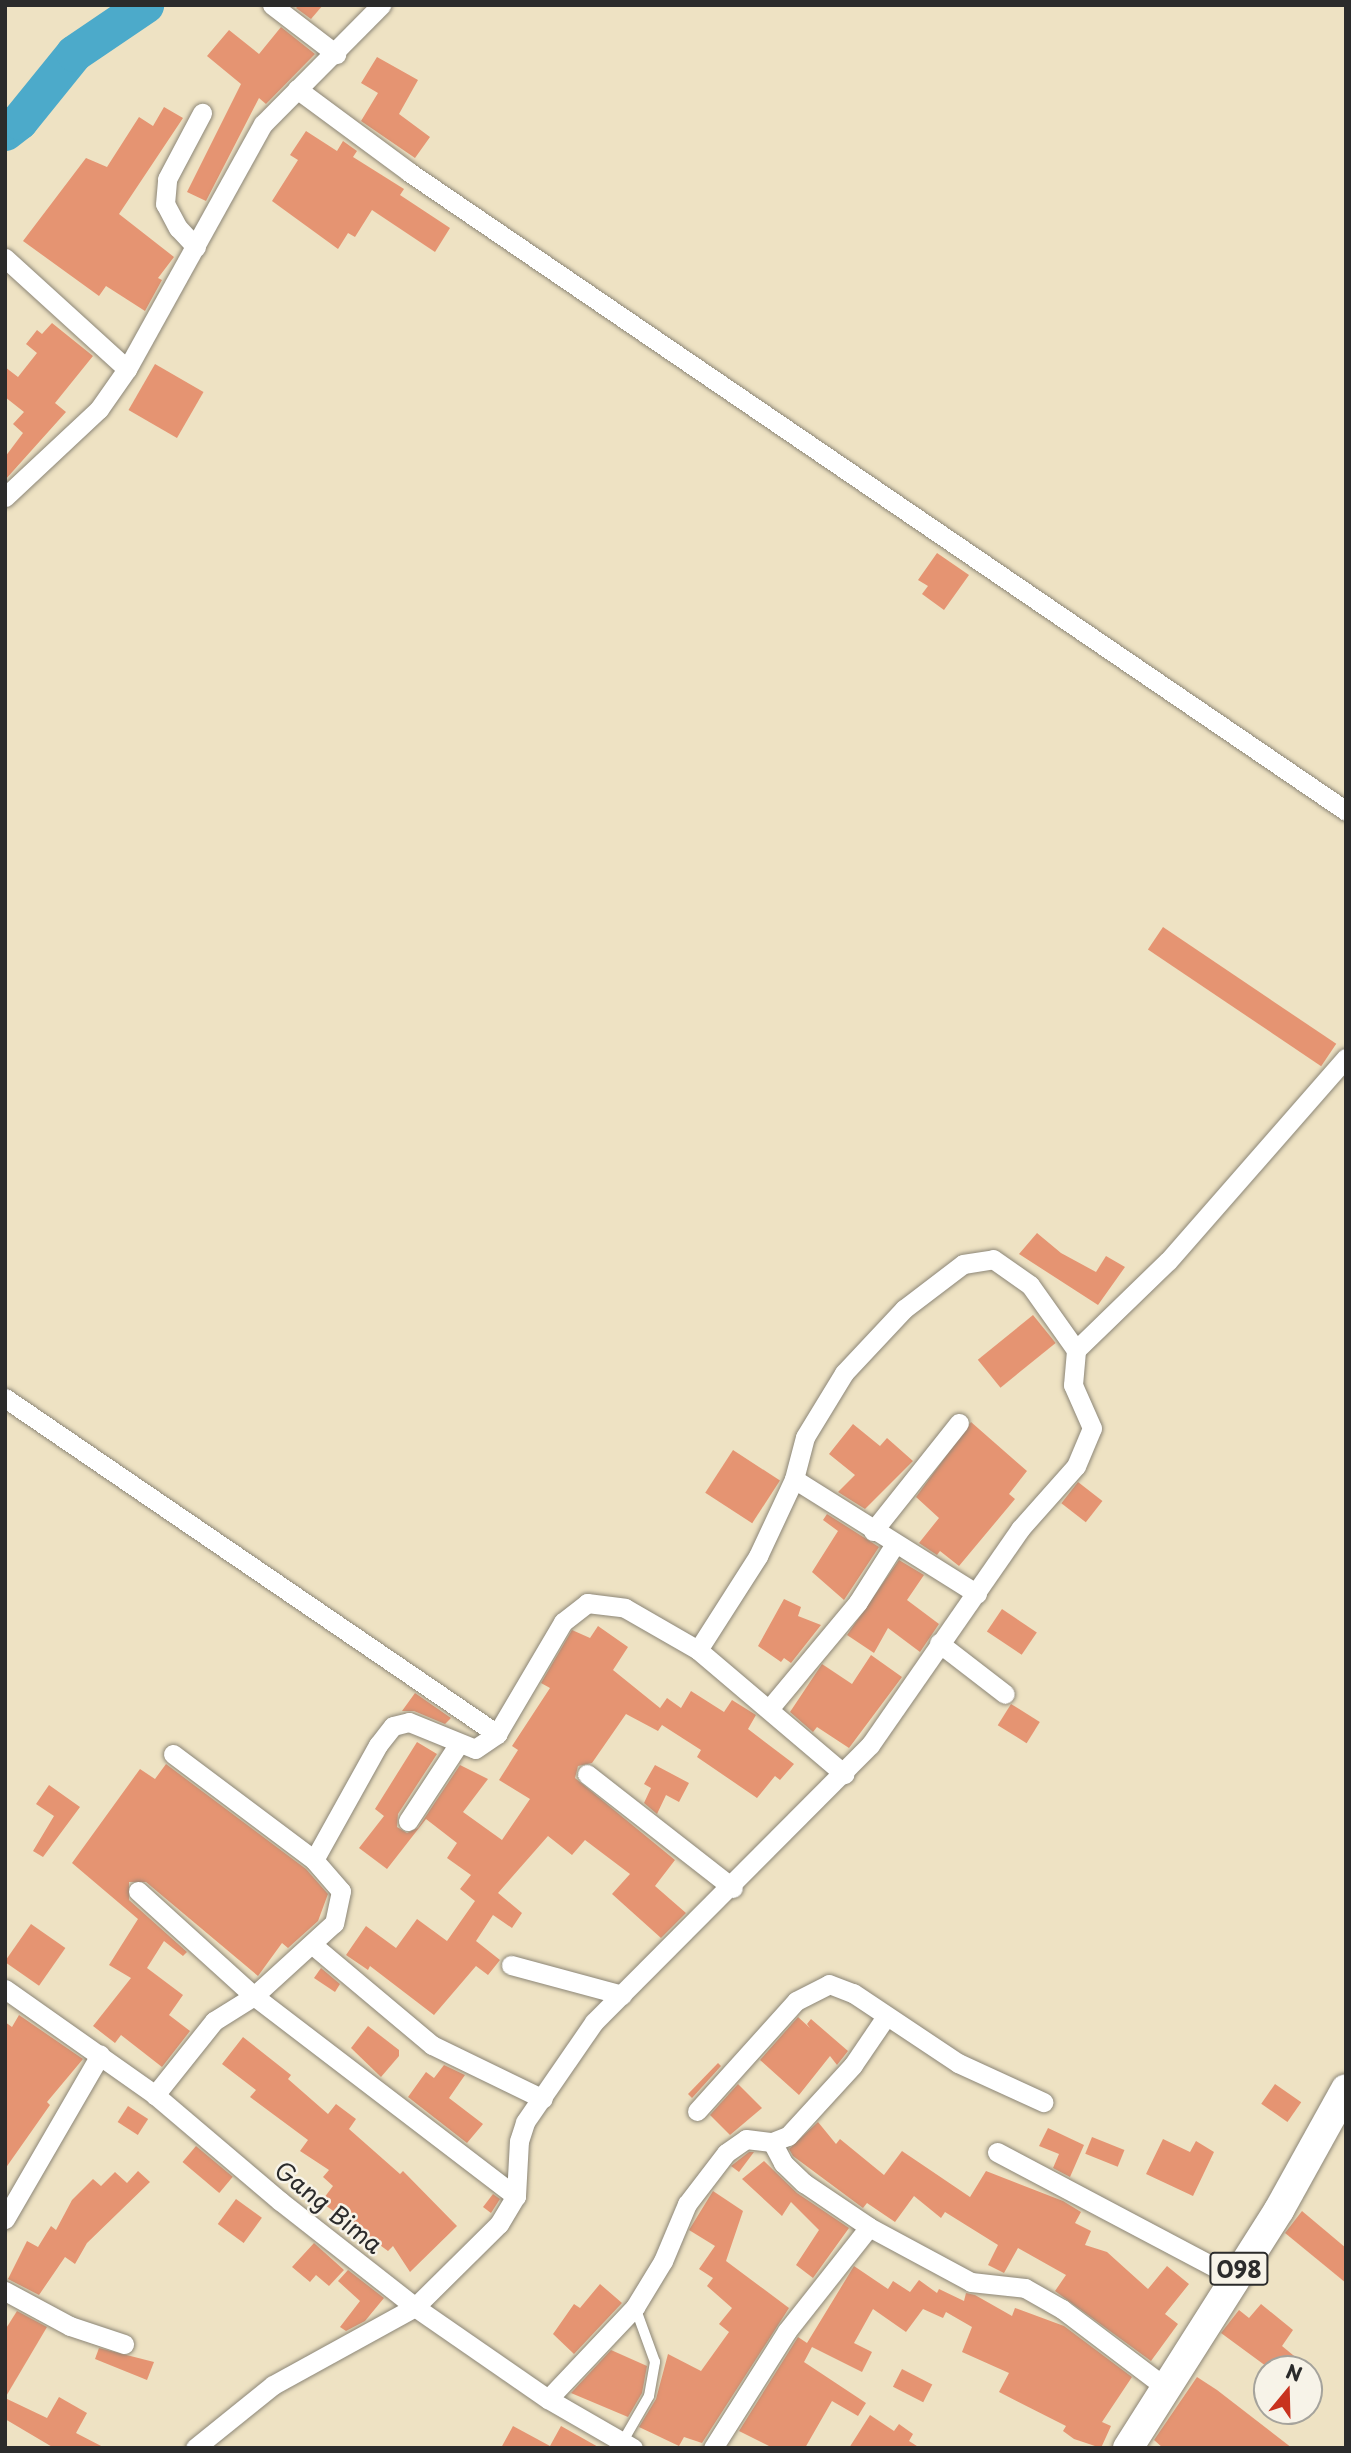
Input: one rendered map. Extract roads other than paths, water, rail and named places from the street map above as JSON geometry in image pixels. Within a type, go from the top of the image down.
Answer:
[{"type":"main road","name":"098","points":[[1128,2448],[1233,2277],[1279,2210],[1346,2089]]},
{"type":"street","points":[[272,5],[336,54]]},
{"type":"street","points":[[5,497],[99,409],[127,369],[249,146],[278,105],[336,54],[381,5]]},
{"type":"street","points":[[297,89],[409,172],[1346,811]]},
{"type":"street","points":[[196,247],[178,228],[165,204],[167,179],[202,113]]},
{"type":"street","points":[[5,258],[127,369]]},
{"type":"street","points":[[1076,1350],[1168,1261],[1346,1058]]},
{"type":"street","points":[[195,2448],[273,2385],[415,2307],[499,2224],[516,2196],[519,2141],[525,2122],[594,2022],[733,1888],[844,1774],[877,1735],[1020,1529],[1076,1466],[1091,1437],[1073,1385],[1076,1350],[1050,1310],[1012,1268],[993,1259],[971,1260],[904,1308],[844,1373],[805,1437],[794,1479],[758,1556],[698,1650]]},
{"type":"street","points":[[5,1398],[497,1734]]},
{"type":"street","points":[[873,1531],[959,1423]]},
{"type":"street","points":[[794,1479],[977,1594]]},
{"type":"street","points":[[769,1709],[858,1602],[895,1544]]},
{"type":"street","points":[[314,1860],[378,1745],[393,1727],[415,1724],[457,1745],[477,1749],[497,1734],[564,1622],[587,1603],[625,1608],[698,1650],[844,1774]]},
{"type":"street","points":[[939,1643],[1005,1694]]},
{"type":"street","points":[[408,1821],[457,1745]]},
{"type":"street","points":[[155,2095],[214,2021],[254,1996],[314,1945],[334,1923],[341,1903],[335,1880],[314,1860],[173,1754]]},
{"type":"street","points":[[587,1774],[733,1888]]},
{"type":"street","points":[[138,1891],[254,1996],[516,2196]]},
{"type":"street","points":[[314,1945],[432,2045],[543,2099]]},
{"type":"street","points":[[511,1965],[622,1995]]},
{"type":"street","points":[[697,2111],[796,2001],[829,1984],[846,1989],[885,2018],[958,2063],[1043,2102]]},
{"type":"street","name":"Gang Bima","points":[[5,1989],[155,2095],[280,2201],[415,2307],[548,2399],[628,2444]]},
{"type":"street","points":[[548,2399],[635,2307],[663,2261],[687,2204],[726,2153],[746,2139],[772,2142],[788,2136],[853,2064],[885,2018]]},
{"type":"street","points":[[5,2219],[100,2055]]},
{"type":"street","points":[[772,2142],[783,2163],[804,2183],[869,2227],[971,2282],[1025,2288],[1071,2316],[1165,2387]]},
{"type":"street","points":[[998,2152],[1233,2277]]},
{"type":"street","points":[[713,2448],[787,2331],[869,2227]]},
{"type":"street","points":[[5,2291],[70,2326],[124,2344]]},
{"type":"lane","points":[[628,2444],[649,2396],[655,2362],[635,2307]]},
{"type":"waterway","points":[[5,132],[19,121],[74,53],[145,5]]}]
